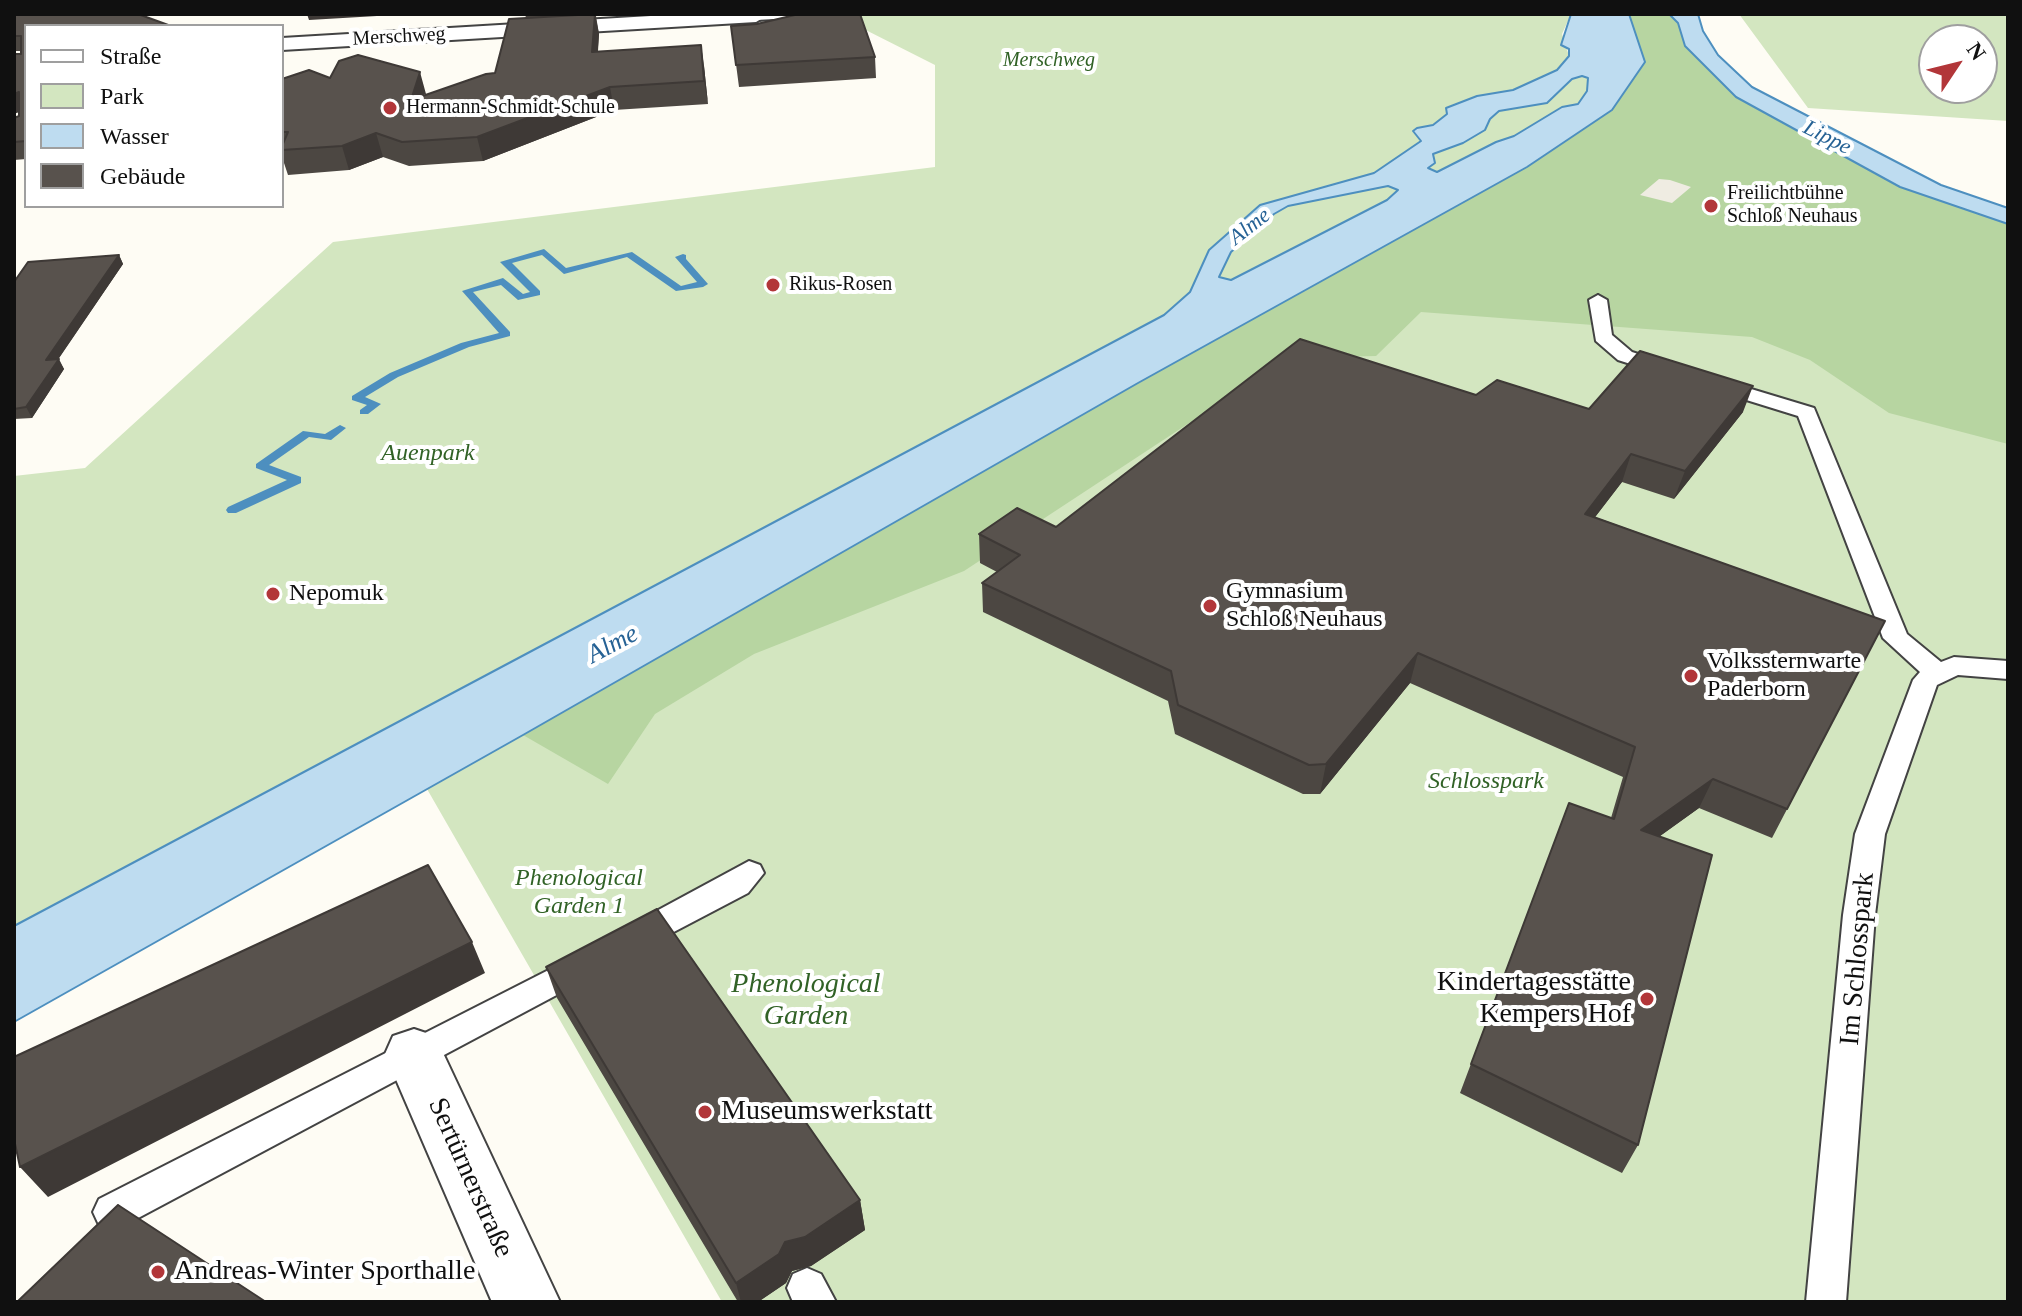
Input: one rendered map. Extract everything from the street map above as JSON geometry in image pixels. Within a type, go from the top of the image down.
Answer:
[{"type":"street","name":"Merschweg","points":[[284,44],[637,18],[756,16]]},
{"type":"street","name":"Sertürnerstraße","points":[[414,1054],[526,1302]]},
{"type":"lane","points":[[756,16],[793,14]]},
{"type":"lane","points":[[1598,300],[1603,337],[1625,356],[1807,412],[1896,638],[1937,672],[1954,666],[1993,668]]},
{"type":"lane","name":"Im Schlosspark","points":[[1826,1302],[1859,915],[1870,834],[1926,680],[1937,672]]},
{"type":"lane","points":[[112,1212],[737,884],[749,873]]},
{"type":"green space","name":"Auenpark","points":[[841,14],[1571,14],[1562,34],[1569,56],[1557,70],[1513,90],[1477,96],[1451,106],[1447,114],[1433,125],[1417,128],[1413,132],[1421,141],[1374,173],[1260,205],[1209,250],[1190,292],[1164,315],[14,926],[14,476],[85,468],[333,242],[935,167],[935,65],[840,17]]},
{"type":"green space","points":[[1629,14],[1669,14],[1678,23],[1685,46],[1736,97],[1900,187],[2008,224],[2008,444],[1889,413],[1810,360],[1752,337],[1421,312],[1376,356],[1288,358],[964,571],[754,654],[655,714],[608,784],[523,735],[1138,383],[1527,167],[1612,110],[1644,63]]},
{"type":"green space","points":[[1739,14],[2008,14],[2008,121],[1808,108]]},
{"type":"green space","name":"Schlosspark","points":[[1706,68],[2008,221],[2008,1302],[722,1302],[427,789],[890,525]]},
{"type":"green space","points":[[1588,78],[1587,91],[1578,104],[1562,107],[1514,137],[1496,142],[1437,172],[1427,167],[1433,154],[1463,143],[1485,130],[1490,119],[1499,111],[1547,103],[1573,79]]},
{"type":"green space","points":[[1388,186],[1398,190],[1388,200],[1231,280],[1218,277],[1231,252],[1274,214],[1288,206]]},
{"type":"shaded area","points":[[1659,179],[1691,187],[1672,203],[1640,195]]},
{"type":"water","name":"Alme","points":[[1571,14],[1629,14],[1645,62],[1612,110],[1527,167],[1138,383],[14,1022],[14,926],[1164,315],[1190,292],[1209,250],[1260,205],[1374,173],[1421,141],[1413,131],[1433,125],[1447,114],[1446,108],[1477,96],[1513,90],[1557,70],[1569,56],[1569,49],[1561,45]],"holes":[[[1588,78],[1587,91],[1578,104],[1562,107],[1514,136],[1437,172],[1428,168],[1435,163],[1433,154],[1463,143],[1485,130],[1490,119],[1499,111],[1547,103],[1572,79]],[[1388,186],[1398,190],[1387,200],[1231,280],[1219,277],[1231,252],[1274,214],[1288,206]]]},
{"type":"water","name":"Lippe","points":[[1669,14],[1698,14],[1703,31],[1718,55],[1752,87],[1941,185],[2008,208],[2008,224],[1900,187],[1736,97],[1685,46],[1678,23]]},
{"type":"building","points":[[14,14],[138,14],[166,24],[24,24],[24,141],[14,142],[19,92],[14,94],[14,54],[21,54],[21,36],[14,36]]},
{"type":"building","points":[[595,14],[592,52],[701,45],[704,81],[610,87],[477,137],[402,142],[376,133],[342,146],[284,150],[288,132],[284,132],[284,78],[309,70],[330,78],[339,61],[358,55],[420,72],[411,100],[495,73],[509,19]]},
{"type":"building","points":[[799,14],[860,14],[875,57],[736,65],[731,26],[757,24]]},
{"type":"building","points":[[119,255],[46,360],[59,359],[26,407],[14,409],[14,282],[28,262]]},
{"type":"building","name":"Gymnasium Schloß Neuhaus","points":[[1300,339],[1476,395],[1497,380],[1589,409],[1640,351],[1753,386],[1685,471],[1631,454],[1585,514],[1885,621],[1787,809],[1713,779],[1641,830],[1712,855],[1638,1145],[1471,1064],[1569,803],[1614,819],[1635,747],[1418,653],[1326,764],[1309,765],[1178,705],[1171,671],[982,583],[1020,555],[979,534],[1017,508],[1056,527]]},
{"type":"building","points":[[428,865],[472,942],[20,1167],[14,1139],[14,1057]]},
{"type":"building","name":"Museumswerkstatt","points":[[657,909],[860,1200],[805,1237],[785,1242],[779,1254],[736,1283],[546,967]]},
{"type":"building","points":[[118,1205],[266,1302],[17,1302]]},
{"type":"waterway","points":[[364,412],[375,404],[356,398],[394,375],[465,345],[506,334],[467,291],[503,281],[521,298],[537,293],[505,262],[544,252],[564,271],[629,254],[679,289],[703,284],[680,257],[683,257]]},
{"type":"waterway","points":[[232,510],[297,480],[260,466],[307,433],[327,438],[340,428]]},
{"type":"place","name":"Hermann-Schmidt-Schule","points":[[390,108]]},
{"type":"place","name":"Freilichtbühne Schloß Neuhaus","points":[[1711,206]]},
{"type":"place","name":"Rikus-Rosen","points":[[773,285]]},
{"type":"place","name":"Nepomuk","points":[[273,594]]},
{"type":"place","name":"Gymnasium Schloß Neuhaus","points":[[1210,606]]},
{"type":"place","name":"Volkssternwarte Paderborn","points":[[1691,676]]},
{"type":"place","name":"Kindertagesstätte Kempers Hof","points":[[1647,999]]},
{"type":"place","name":"Museumswerkstatt","points":[[705,1112]]},
{"type":"place","name":"Andreas-Winter Sporthalle","points":[[158,1272]]},
{"type":"park label","name":"Phenological Garden 1","points":[[579,893]]},
{"type":"park label","name":"Phenological Garden","points":[[806,1001]]}]
